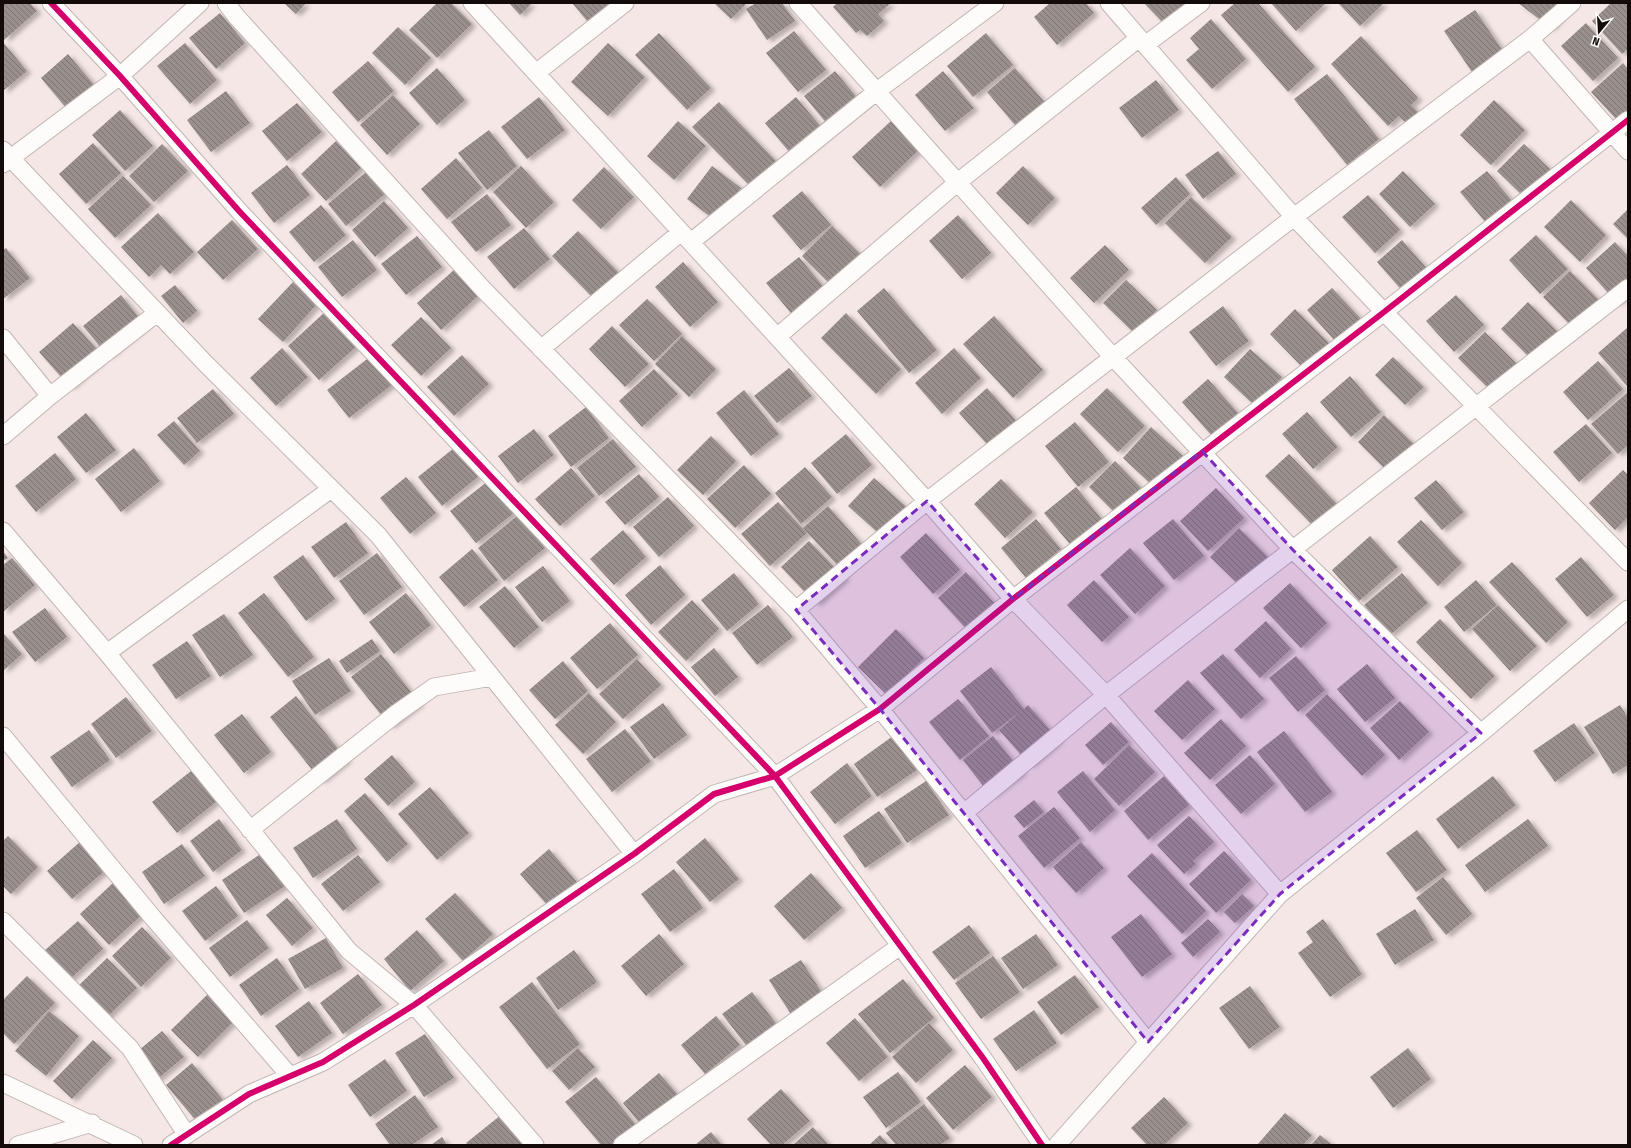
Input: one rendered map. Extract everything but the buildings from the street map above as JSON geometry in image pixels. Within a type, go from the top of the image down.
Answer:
[{"type":"street","points":[[51,3],[120,76],[239,212],[775,776],[984,1058],[1042,1145]]},
{"type":"street","points":[[200,3],[120,76],[6,157],[157,313],[378,535],[634,854]]},
{"type":"street","points":[[226,3],[236,16],[483,290],[796,610],[880,709],[1148,1042]]},
{"type":"street","points":[[472,3],[927,501],[1013,598],[1106,696],[1280,894]]},
{"type":"street","points":[[536,73],[625,3]]},
{"type":"street","points":[[798,3],[1113,357],[1293,550],[1480,733]]},
{"type":"street","points":[[541,349],[877,91],[995,3]]},
{"type":"street","points":[[1110,3],[1294,217],[1384,312],[1628,562]]},
{"type":"street","points":[[777,337],[958,182],[1142,41],[1201,3]]},
{"type":"street","points":[[796,610],[927,501],[1294,217],[1530,39],[1572,3]]},
{"type":"street","points":[[1530,39],[1628,151]]},
{"type":"street","points":[[171,1145],[249,1094],[323,1062],[414,1005],[634,854],[714,794],[775,776],[880,709],[1013,598],[1384,312],[1628,120]]},
{"type":"street","points":[[964,813],[1106,696],[1628,288]]},
{"type":"street","points":[[3,436],[50,396],[157,313]]},
{"type":"street","points":[[3,338],[50,396]]},
{"type":"street","points":[[107,654],[331,489]]},
{"type":"street","points":[[3,531],[107,654],[349,951],[414,1005],[535,1145]]},
{"type":"street","points":[[1057,1145],[1280,894],[1480,733],[1628,609]]},
{"type":"street","points":[[250,830],[398,713],[434,687],[492,677]]},
{"type":"street","points":[[3,736],[154,919],[290,1076]]},
{"type":"street","points":[[3,921],[130,1048],[187,1135]]},
{"type":"street","points":[[622,1145],[900,946]]},
{"type":"street","points":[[3,1082],[134,1145]]},
{"type":"street","points":[[18,1145],[92,1124]]},
{"type":"highlighted area","points":[[1202,451],[1293,550],[1481,733],[1280,894],[1148,1042],[880,709],[796,610],[927,501],[1013,599]]},
{"type":"cycle path","points":[[51,3],[120,76],[239,211],[775,776],[983,1058],[1042,1145]]},
{"type":"cycle path","points":[[171,1145],[249,1094],[323,1062],[414,1005],[634,854],[714,794],[775,776],[880,709],[1013,599],[1384,312],[1628,120]]}]
